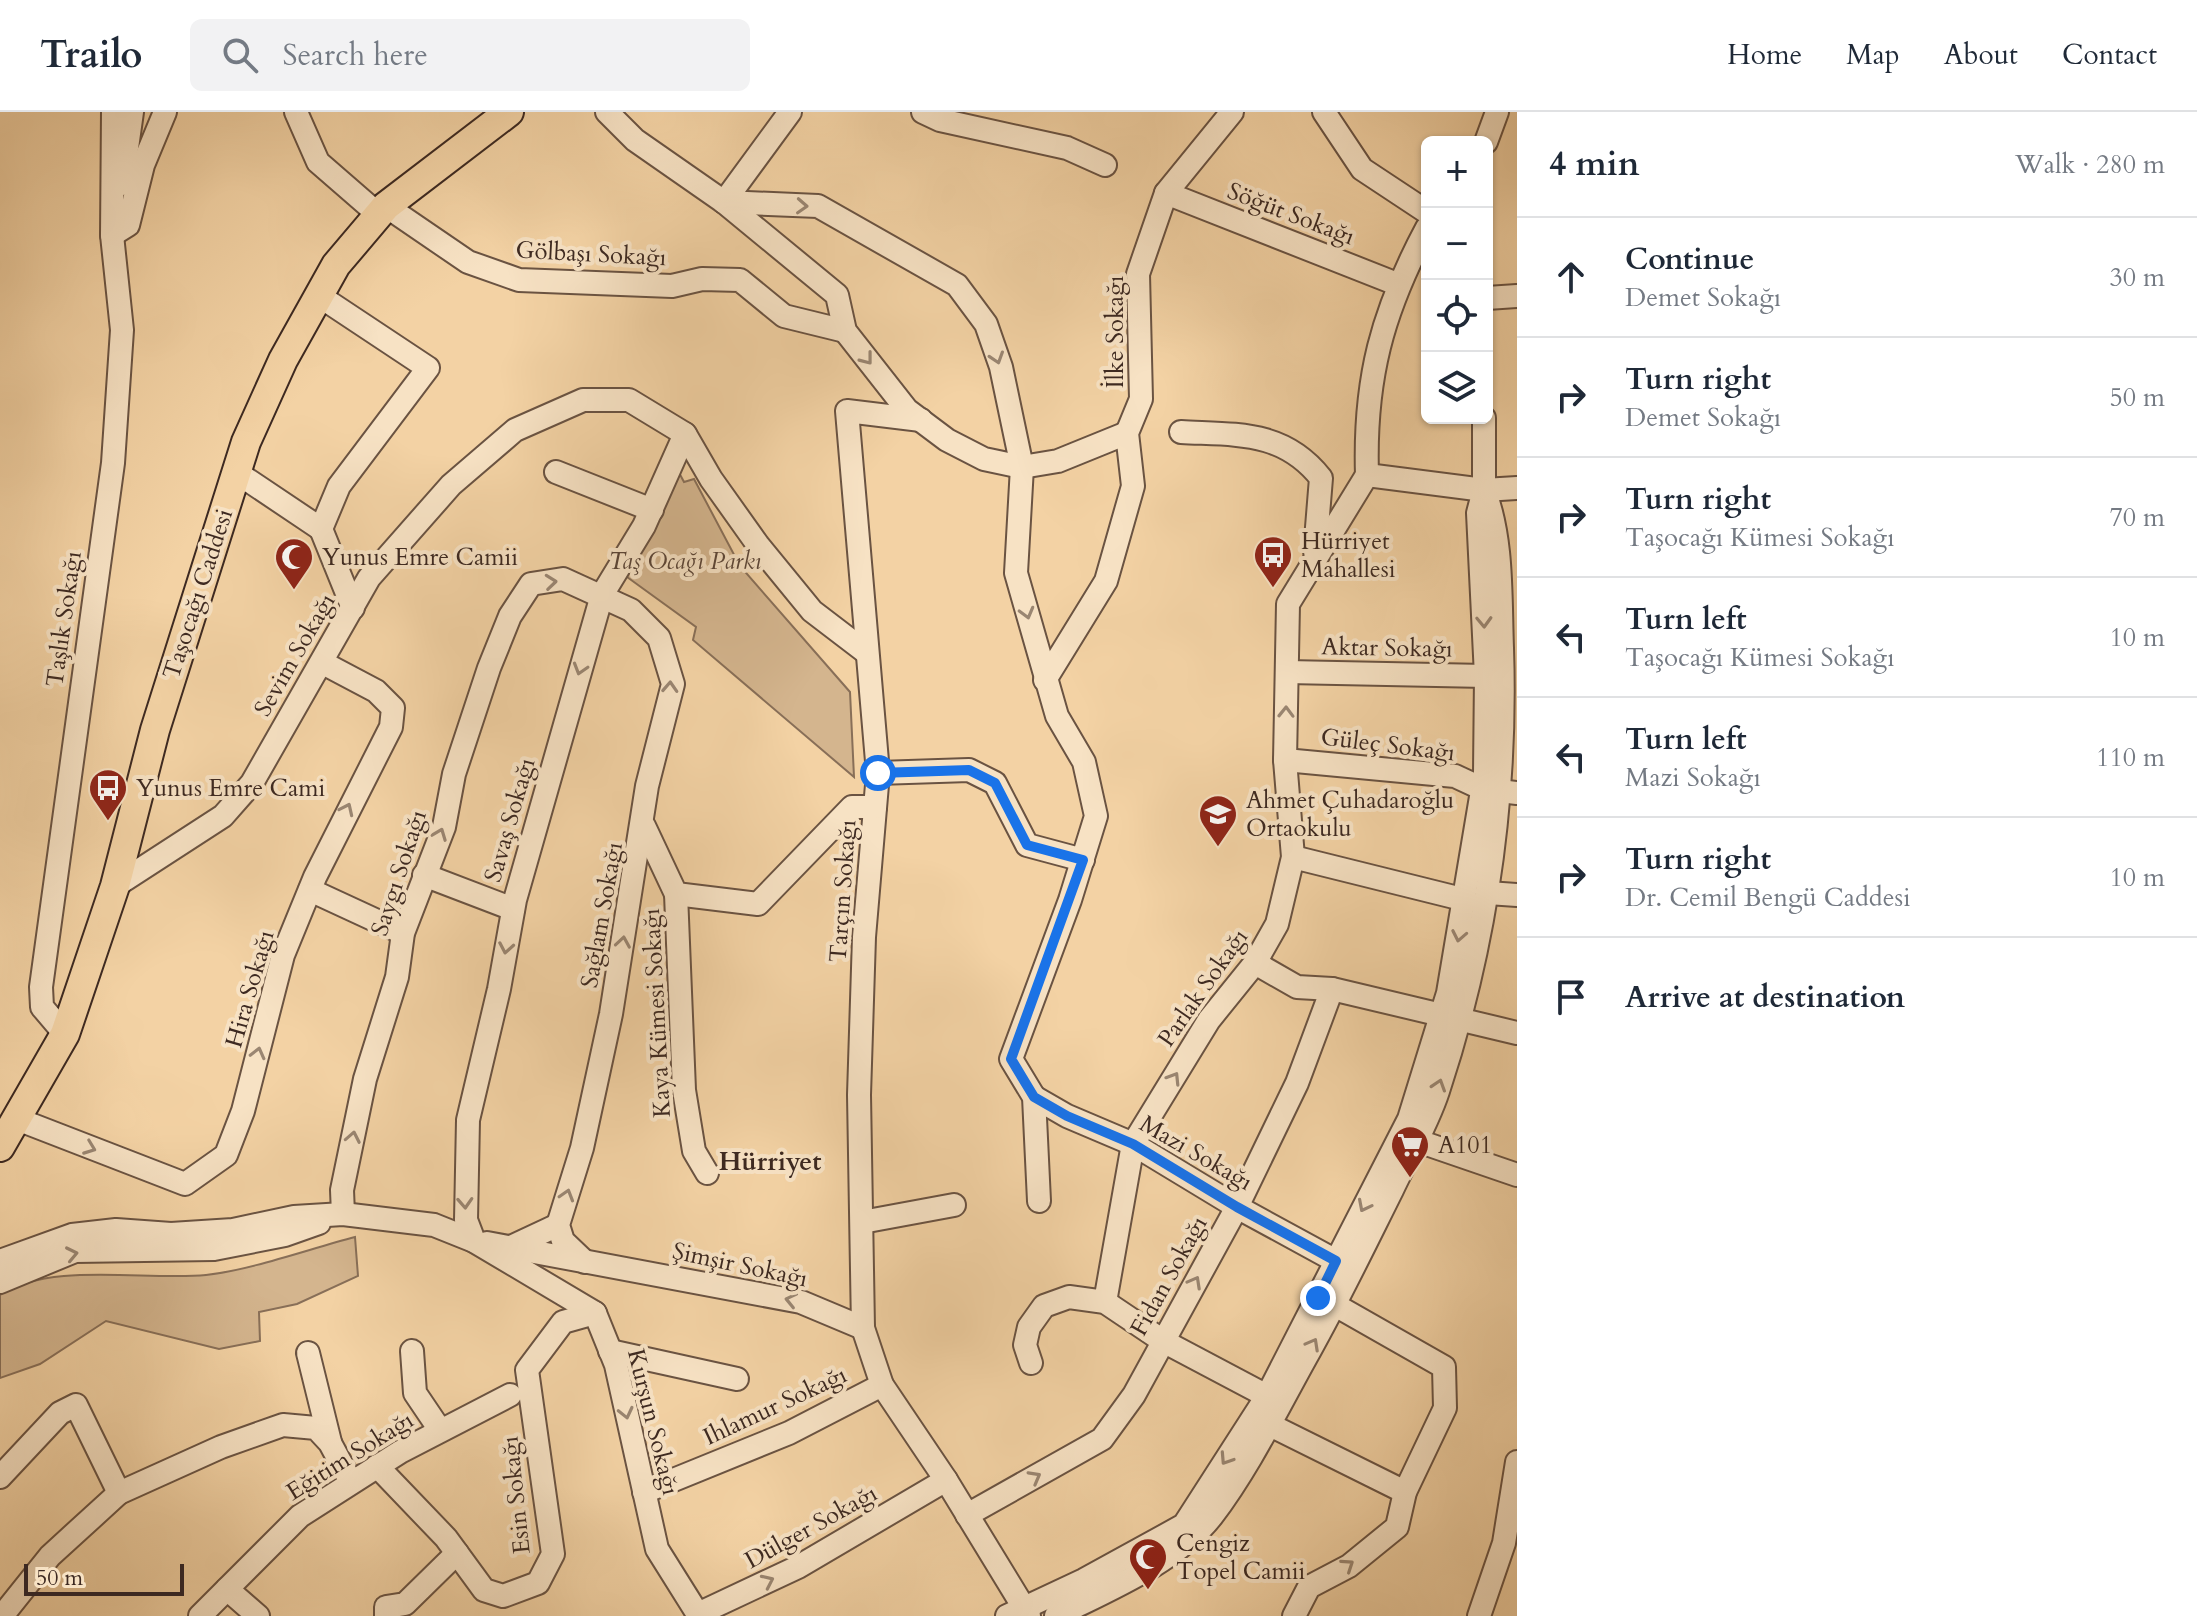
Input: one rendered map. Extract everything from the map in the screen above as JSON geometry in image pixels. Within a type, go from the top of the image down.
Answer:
[{"type":"main road","name":"Taşocağı Caddesi","points":[[0,1147],[65,1034],[115,886],[155,730],[236,472],[283,360],[321,297],[336,265],[382,211],[509,112]]},
{"type":"street","name":"Taşlık Sokağı","points":[[65,1034],[42,1007],[41,987],[113,463],[122,330],[112,235],[113,112]]},
{"type":"street","name":"Taşlık Sokağı","points":[[112,202],[125,178],[132,112]]},
{"type":"street","points":[[112,235],[128,225],[143,165],[165,112]]},
{"type":"street","name":"Gölbaşı Sokağı","points":[[296,112],[318,162],[382,211],[468,262],[519,280],[672,286],[702,279],[740,280],[784,316],[845,331]]},
{"type":"street","points":[[607,112],[635,140],[724,202],[837,295],[845,331],[907,410],[947,440],[984,459],[1022,467],[1058,461],[1127,433],[1133,486],[1106,581],[1045,680]]},
{"type":"street","points":[[724,202],[790,112]]},
{"type":"street","points":[[923,112],[940,120],[1067,148],[1105,165]]},
{"type":"street","name":"İlke Sokağı","points":[[1127,433],[1141,399],[1138,274],[1166,193],[1232,112]]},
{"type":"street","points":[[1324,112],[1362,169],[1421,208]]},
{"type":"street","points":[[1488,136],[1497,112]]},
{"type":"street","name":"Söğüt Sokağı","points":[[1166,193],[1397,284]]},
{"type":"street","points":[[724,202],[818,206],[957,285],[986,324],[1001,367],[1022,467],[1016,573],[1045,680],[1057,716],[1084,762],[1096,816],[1011,1059],[1034,1097],[1039,1201]]},
{"type":"street","points":[[1421,239],[1397,284],[1375,360],[1366,422],[1367,475],[1484,490],[1517,488]]},
{"type":"street","points":[[1493,298],[1517,296]]},
{"type":"street","points":[[321,297],[428,368],[339,486],[321,529]]},
{"type":"street","name":"Sevim Sokağı","points":[[115,886],[223,816],[252,783],[369,578],[451,485],[515,430],[583,400],[629,400],[685,434],[711,479],[758,545],[812,611],[867,653]]},
{"type":"street","name":"Tarçın Sokağı","points":[[863,1328],[859,1095],[864,937],[878,773],[847,411],[921,420]]},
{"type":"street","points":[[863,1328],[882,1385],[1035,1612],[1117,1586],[1179,1547],[1211,1517],[1261,1421],[1335,1305],[1437,1094],[1466,900],[1500,791],[1486,676],[1478,513],[1484,490],[1484,424]]},
{"type":"street","points":[[1181,432],[1260,436],[1304,456],[1321,478],[1315,557]]},
{"type":"street","name":"Savaş Sokağı","points":[[474,1241],[466,1220],[468,1120],[499,989],[513,909],[602,595],[652,510],[685,434]]},
{"type":"street","points":[[236,472],[321,529],[353,608]]},
{"type":"street","points":[[556,472],[652,510]]},
{"type":"street","name":"Parlak Sokağı","points":[[1105,1302],[1133,1144],[1209,1020],[1255,963],[1277,924],[1293,857],[1285,760],[1288,604],[1367,475]]},
{"type":"street","points":[[1261,1421],[1267,1396],[1409,1119],[1449,1019],[1488,893],[1510,715],[1509,604],[1493,514],[1484,490]]},
{"type":"street","name":"Saygı Sokağı","points":[[343,1214],[342,1190],[365,1079],[397,977],[403,933],[444,827],[465,734],[510,616],[531,584],[563,579],[602,595]]},
{"type":"street","name":"Sağlam Sokağı","points":[[558,1225],[582,1148],[608,1029],[644,826],[647,786],[673,684],[659,638],[631,610],[602,595]]},
{"type":"street","name":"Hira Sokağı","points":[[17,1119],[185,1184],[226,1155],[243,1111],[283,955],[357,788],[391,727],[393,708],[376,691],[323,663]]},
{"type":"street","name":"Aktar Sokağı","points":[[1287,672],[1486,676]]},
{"type":"street","name":"Güleç Sokağı","points":[[1285,760],[1455,776],[1500,791]]},
{"type":"street","points":[[878,773],[969,770],[995,783],[1027,845],[1083,860]]},
{"type":"street","points":[[644,826],[676,894],[758,904],[852,807],[875,807]]},
{"type":"street","points":[[1293,857],[1466,900]]},
{"type":"street","points":[[424,875],[513,909]]},
{"type":"street","points":[[310,890],[403,933]]},
{"type":"street","points":[[1488,893],[1517,895]]},
{"type":"street","name":"Kaya Kümesi Sokağı","points":[[676,894],[684,1090],[694,1151],[707,1173]]},
{"type":"street","points":[[1255,963],[1297,987],[1332,989],[1517,1033]]},
{"type":"street","name":"Fidan Sokağı","points":[[967,1515],[1102,1439],[1134,1395],[1237,1207],[1297,1083],[1332,989]]},
{"type":"street","name":"Mazi Sokağı","points":[[1034,1097],[1067,1116],[1133,1144],[1237,1207],[1336,1261]]},
{"type":"street","points":[[1415,1140],[1517,1175]]},
{"type":"street","points":[[862,1222],[954,1205]]},
{"type":"street","points":[[0,1282],[75,1251],[214,1249],[285,1235],[343,1214]]},
{"type":"street","points":[[0,1261],[72,1235],[116,1230],[171,1234],[233,1230],[294,1217],[343,1214],[434,1225],[474,1241],[595,1313]]},
{"type":"street","points":[[511,1247],[558,1225],[563,1241],[585,1262]]},
{"type":"street","name":"Şimşir Sokağı","points":[[474,1241],[801,1302],[863,1328]]},
{"type":"street","points":[[1031,1363],[1025,1345],[1029,1327],[1044,1306],[1069,1297],[1105,1302],[1163,1341],[1267,1396]]},
{"type":"street","points":[[1294,1616],[1309,1587],[1349,1566],[1397,1527],[1405,1492],[1445,1408],[1444,1367],[1335,1305]]},
{"type":"street","name":"Kurşun Sokağı","points":[[595,1313],[610,1351],[657,1549],[698,1615]]},
{"type":"street","name":"Esin Sokağı","points":[[377,1466],[457,1553],[484,1590],[503,1596],[538,1583],[553,1554],[527,1370],[563,1322],[595,1313]]},
{"type":"street","points":[[412,1351],[415,1393],[440,1430]]},
{"type":"street","points":[[610,1351],[737,1379]]},
{"type":"street","points":[[308,1353],[330,1443],[351,1482]]},
{"type":"street","name":"Ihlamur Sokağı","points":[[644,1492],[789,1433],[882,1385]]},
{"type":"street","name":"Eğitim Sokağı","points":[[200,1616],[300,1516],[377,1466],[510,1395]]},
{"type":"street","points":[[0,1477],[60,1413],[76,1405],[119,1493]]},
{"type":"street","points":[[1261,1421],[1405,1492]]},
{"type":"street","points":[[2,1616],[50,1556],[119,1493],[221,1447],[283,1425],[316,1428],[330,1443]]},
{"type":"street","points":[[1479,1616],[1504,1543],[1517,1462]]},
{"type":"street","name":"Dülger Sokağı","points":[[698,1615],[798,1567],[946,1480]]},
{"type":"street","points":[[386,1616],[386,1607],[405,1604],[457,1553]]},
{"type":"street","points":[[227,1589],[258,1616]]},
{"type":"green space","name":"Taş Ocağı Parkı","points":[[676,467],[684,482],[694,479],[740,566],[850,692],[854,777],[693,640],[696,627],[627,577]]},
{"type":"green space","points":[[355,1237],[358,1276],[297,1304],[259,1312],[260,1341],[219,1349],[106,1321],[40,1364],[0,1378],[0,1295],[21,1285],[72,1275],[206,1275],[261,1264]]},
{"type":"place","name":"Hürriyet Mahallesi","points":[[1273,589]]},
{"type":"place","name":"Yunus Emre Camii","points":[[294,591]]},
{"type":"place","name":"Yunus Emre Cami","points":[[108,822]]},
{"type":"place","name":"Ahmet Çuhadaroğlu Ortaokulu","points":[[1218,848]]},
{"type":"place","name":"A101","points":[[1410,1179]]},
{"type":"place","name":"Cengiz Topel Camii","points":[[1148,1591]]},
{"type":"district","name":"Hürriyet","points":[[770,1161]]},
{"type":"route","points":[[878,773],[969,770],[995,783],[1027,845],[1083,860],[1011,1059],[1034,1097],[1067,1116],[1133,1144],[1237,1207],[1336,1261],[1318,1298]]}]
